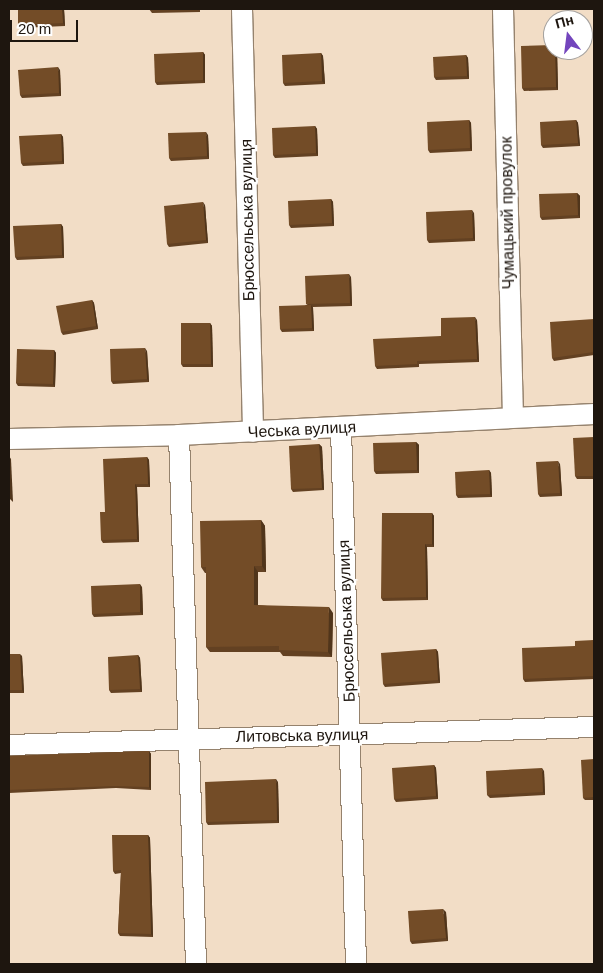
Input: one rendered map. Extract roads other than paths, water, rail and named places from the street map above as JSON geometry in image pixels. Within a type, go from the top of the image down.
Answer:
[{"type":"street","name":"Брюссельська вулиця","points":[[242,9],[253,432]]},
{"type":"street","name":"Чумацький провулок","points":[[503,9],[513,418]]},
{"type":"street","name":"Чеська вулиця","points":[[9,438],[253,432],[594,414]]},
{"type":"street","name":"Брюссельська вулиця","points":[[341,428],[356,964]]},
{"type":"street","points":[[179,435],[187,739],[196,964]]},
{"type":"street","name":"Литовська вулиця","points":[[9,745],[351,736],[594,727]]}]
